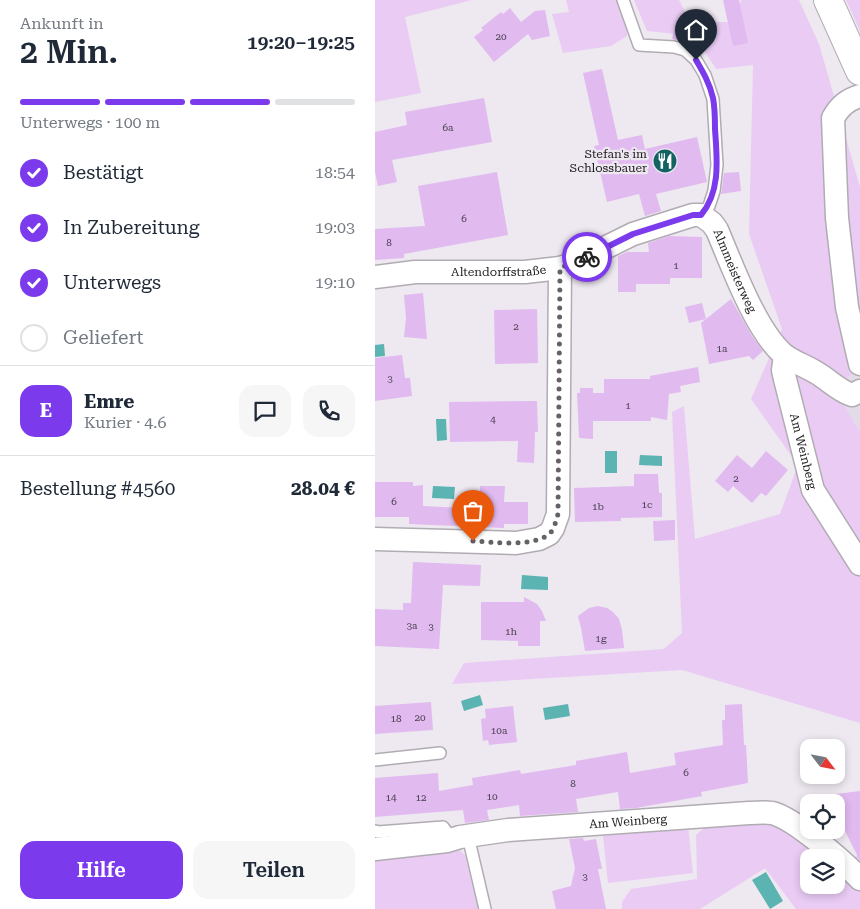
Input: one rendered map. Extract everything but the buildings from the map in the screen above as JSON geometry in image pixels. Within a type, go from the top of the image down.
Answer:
[{"type":"main road","points":[[828,0],[860,71]]},
{"type":"street","points":[[860,96],[849,100],[839,107],[833,118],[837,218],[847,308],[860,364]]},
{"type":"street","name":"Altendorffstraße","points":[[375,277],[415,272],[525,272],[560,268],[633,234],[693,215],[701,215]]},
{"type":"street","name":"Almmeisterweg","points":[[701,215],[712,223],[717,230],[750,304],[772,343],[785,356],[816,372],[845,393],[852,395],[860,391]]},
{"type":"street","points":[[375,540],[516,543],[539,539],[549,534],[558,514],[560,268]]},
{"type":"street","name":"Am Weinberg","points":[[785,356],[783,370],[813,490],[860,564]]},
{"type":"street","name":"Am Weinberg","points":[[375,849],[508,830],[772,813],[788,819],[846,864],[860,879]]},
{"type":"lane","points":[[623,0],[639,44],[674,47],[685,50],[696,60],[705,75],[713,99],[717,166],[714,192],[709,206],[701,215]]},
{"type":"lane","points":[[375,760],[440,753]]},
{"type":"lane","points":[[375,831],[443,827],[458,838],[485,909]]},
{"type":"shaded area","points":[[375,0],[472,0],[405,17],[421,93],[375,102]]},
{"type":"shaded area","points":[[566,0],[618,0],[626,24],[627,36],[611,46],[563,53],[552,14],[569,12]]},
{"type":"shaded area","points":[[634,0],[679,0],[690,22],[729,22],[742,0],[799,0],[819,44],[860,187],[860,366],[834,390],[860,431],[860,723],[682,670],[452,684],[464,663],[664,649],[682,633],[672,412],[684,406],[695,539],[780,514],[798,465],[751,399],[782,329],[749,234],[753,65],[716,69],[695,36],[647,31]]},
{"type":"shaded area","points":[[846,0],[860,0],[860,31]]},
{"type":"shaded area","points":[[860,366],[860,431],[834,390]]},
{"type":"shaded area","points":[[766,818],[817,849],[800,849],[800,894],[845,894],[845,862],[860,854],[860,909],[796,909],[765,868],[700,909],[622,909],[622,902],[631,889],[697,879],[696,835],[704,828]]},
{"type":"shaded area","points":[[688,826],[693,873],[608,883],[603,836]]},
{"type":"shaded area","points":[[443,846],[458,849],[465,855],[478,909],[375,909],[375,853]]},
{"type":"water","points":[[384,344],[385,356],[375,357],[375,345]]},
{"type":"water","points":[[436,419],[446,419],[447,440],[437,441]]},
{"type":"water","points":[[605,451],[617,451],[617,473],[605,473]]},
{"type":"water","points":[[640,455],[662,456],[662,466],[639,465]]},
{"type":"water","points":[[433,486],[455,487],[454,499],[432,498]]},
{"type":"water","points":[[522,575],[548,577],[548,590],[521,589]]},
{"type":"water","points":[[480,695],[483,705],[464,711],[461,701]]},
{"type":"water","points":[[568,704],[570,716],[545,720],[543,708]]},
{"type":"water","points":[[766,872],[783,901],[770,909],[752,880]]},
{"type":"way so far","points":[[473,541],[516,543],[539,539],[549,534],[553,528],[558,514],[560,268],[587,257]]},
{"type":"place","name":"Stefan's im Schlossbauer","points":[[665,161]]},
{"type":"route","points":[[587,257],[633,234],[693,215],[701,215],[709,206],[714,192],[717,166],[713,99],[705,75],[696,60]]}]
